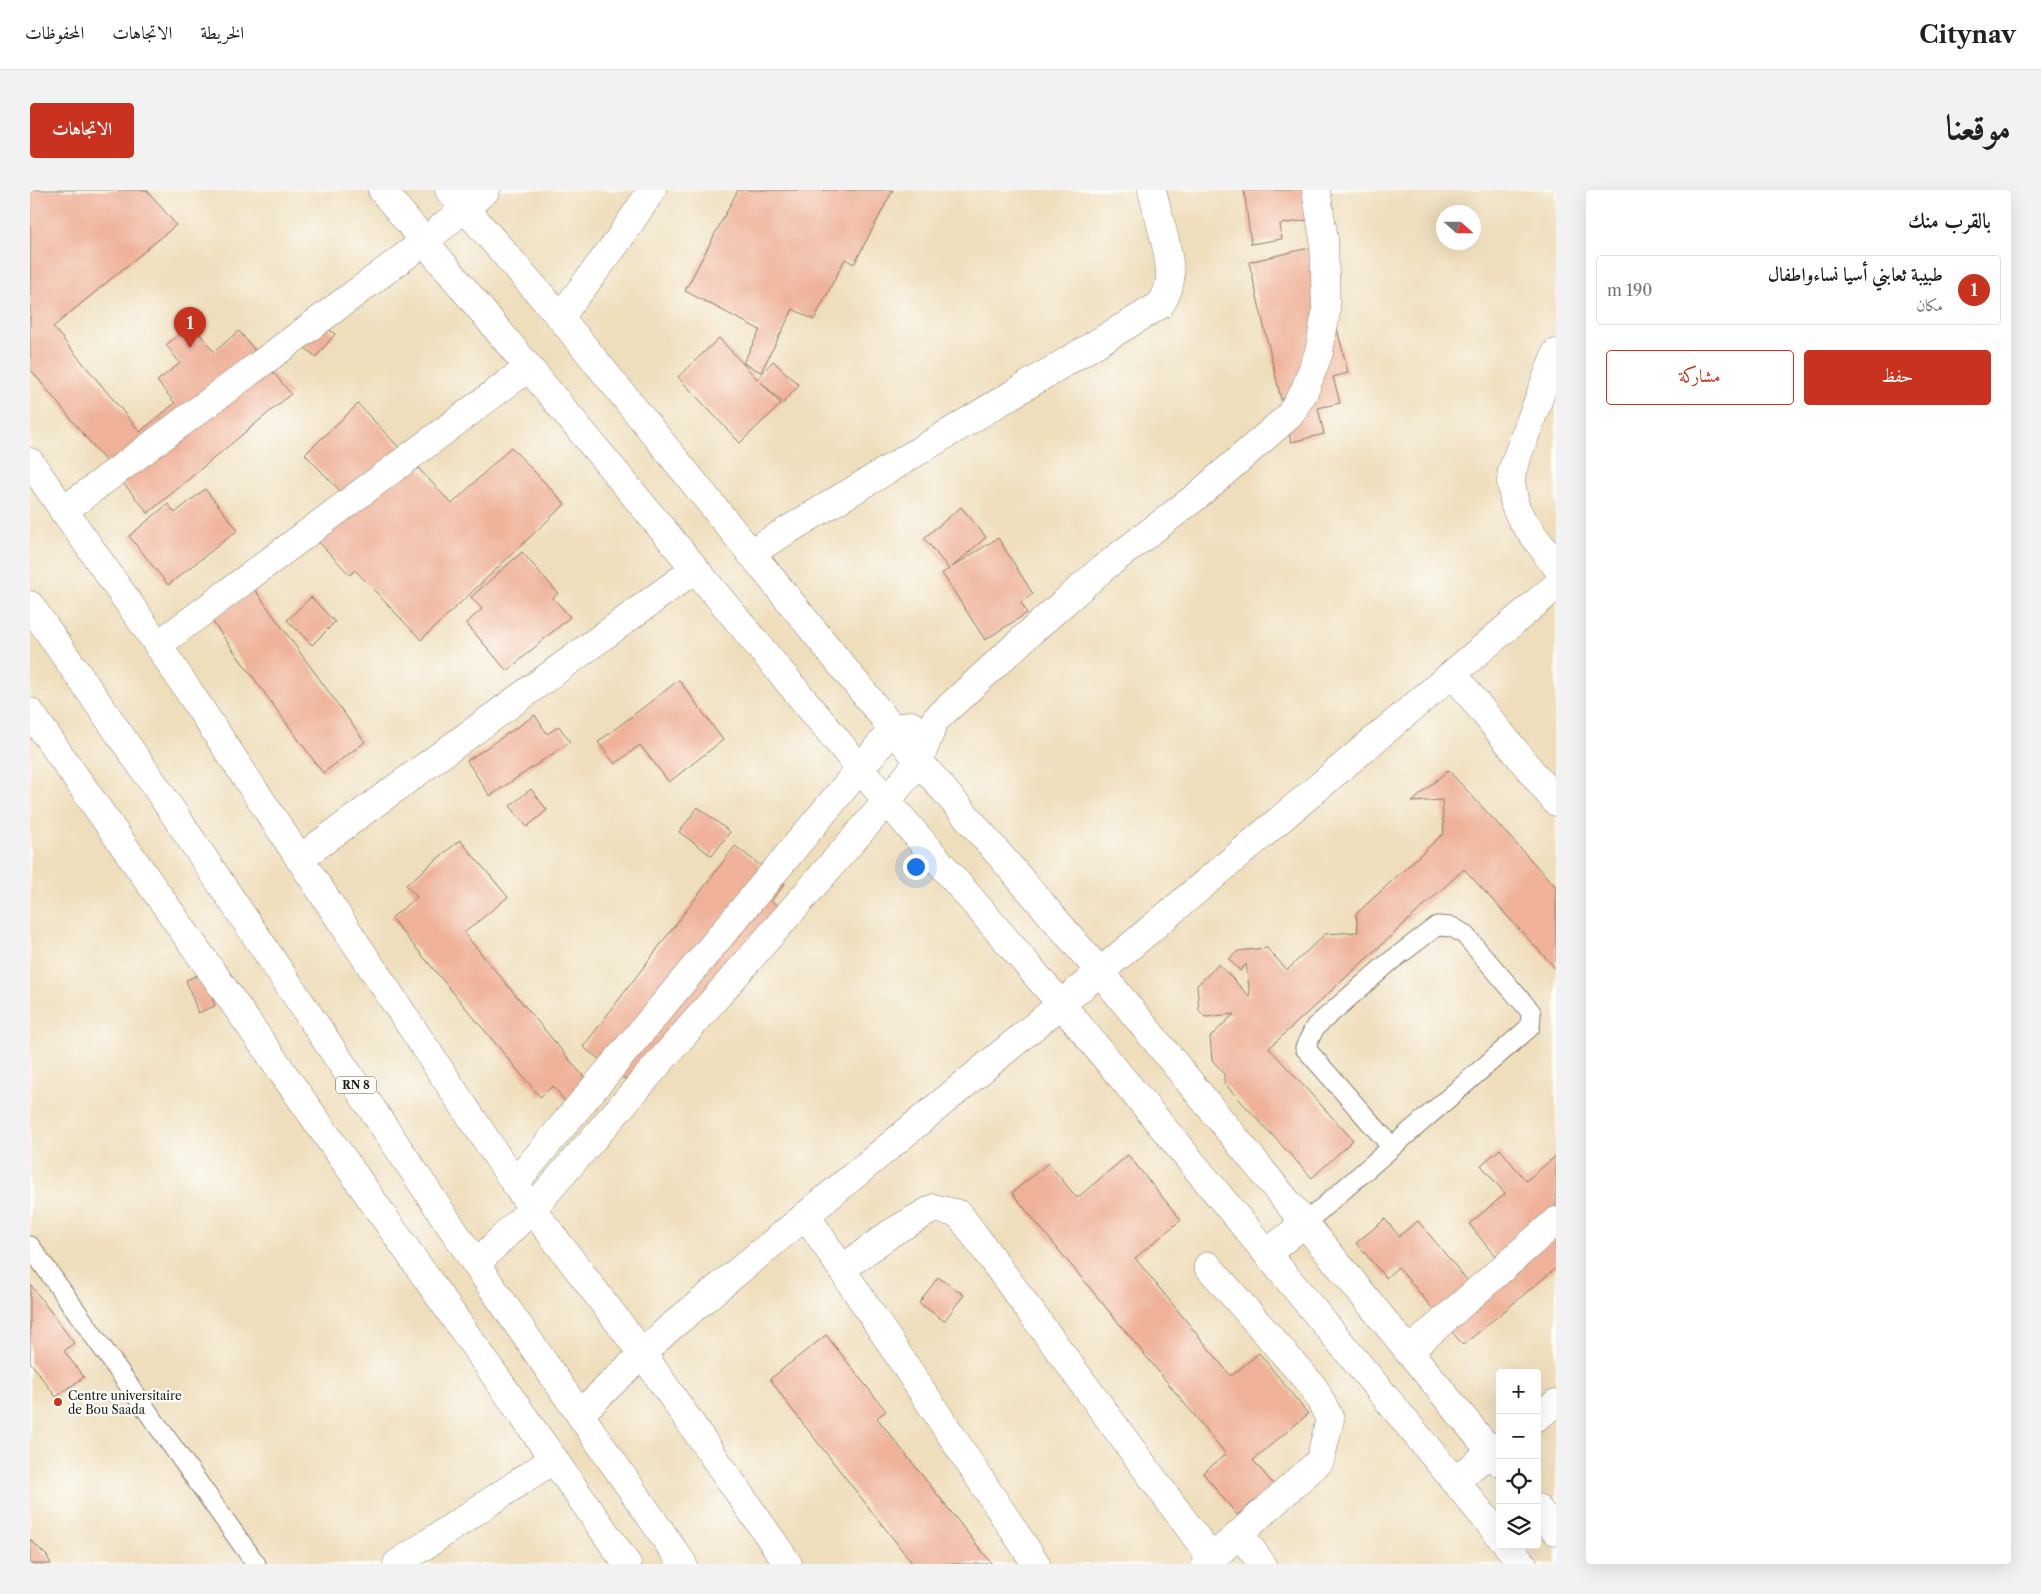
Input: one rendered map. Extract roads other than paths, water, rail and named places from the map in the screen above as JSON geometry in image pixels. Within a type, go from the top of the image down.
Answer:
[{"type":"main road","points":[[382,190],[887,801],[1061,1004],[1496,1531]]},
{"type":"main road","points":[[63,511],[424,242],[457,200],[486,190]]},
{"type":"main road","points":[[560,317],[617,242],[652,190]]},
{"type":"main road","points":[[750,553],[1160,305],[1166,296],[1170,281],[1168,260],[1152,190]]},
{"type":"main road","points":[[476,1264],[532,1209],[887,801],[919,761],[935,720],[1102,569],[1198,496],[1289,416],[1304,392],[1319,352],[1326,312],[1324,239],[1316,190]]},
{"type":"main road","points":[[457,200],[560,317],[919,761],[1100,972],[1408,1352],[1496,1452]]},
{"type":"main road","points":[[1556,353],[1512,471],[1511,482],[1514,501],[1522,520],[1556,566]]},
{"type":"main road","points":[[158,645],[528,368]]},
{"type":"main road","points":[[30,462],[158,645],[532,1209],[642,1353],[788,1564]]},
{"type":"main road","points":[[299,858],[695,569]]},
{"type":"main road","points":[[580,1414],[642,1353],[1100,972],[1556,586]]},
{"type":"main road","name":"RN 8","points":[[30,604],[156,787],[476,1264],[683,1564]]},
{"type":"main road","points":[[1452,674],[1556,802]]},
{"type":"main road","points":[[30,712],[627,1564]]},
{"type":"main road","points":[[515,1183],[893,729],[935,720]]},
{"type":"main road","points":[[842,1269],[891,1233],[934,1208],[959,1214],[1209,1561],[1320,1461],[1330,1419],[1314,1388],[1208,1266]]},
{"type":"main road","points":[[806,1215],[1036,1564]]},
{"type":"main road","points":[[1408,1352],[1556,1221]]},
{"type":"main road","points":[[1266,1253],[1304,1224]]},
{"type":"main road","points":[[1541,1414],[1556,1403]]},
{"type":"main road","points":[[1454,1481],[1496,1454]]},
{"type":"main road","points":[[397,1564],[554,1459]]},
{"type":"main road","points":[[1541,1513],[1556,1531]]},
{"type":"main road","points":[[1240,1534],[1262,1564]]},
{"type":"main road","points":[[1510,1549],[1523,1564]]},
{"type":"lane","points":[[1304,1224],[1530,1027],[1531,1012],[1464,934],[1452,927],[1438,926],[1387,964],[1314,1027],[1305,1048],[1392,1147]]},
{"type":"lane","points":[[30,1246],[256,1564]]},
{"type":"place","name":"طبيبة ثعابني أسيا نساءواطفال","points":[[190,348]]},
{"type":"place","name":"Centre universitaire de Bou Saada","points":[[58,1402]]}]
